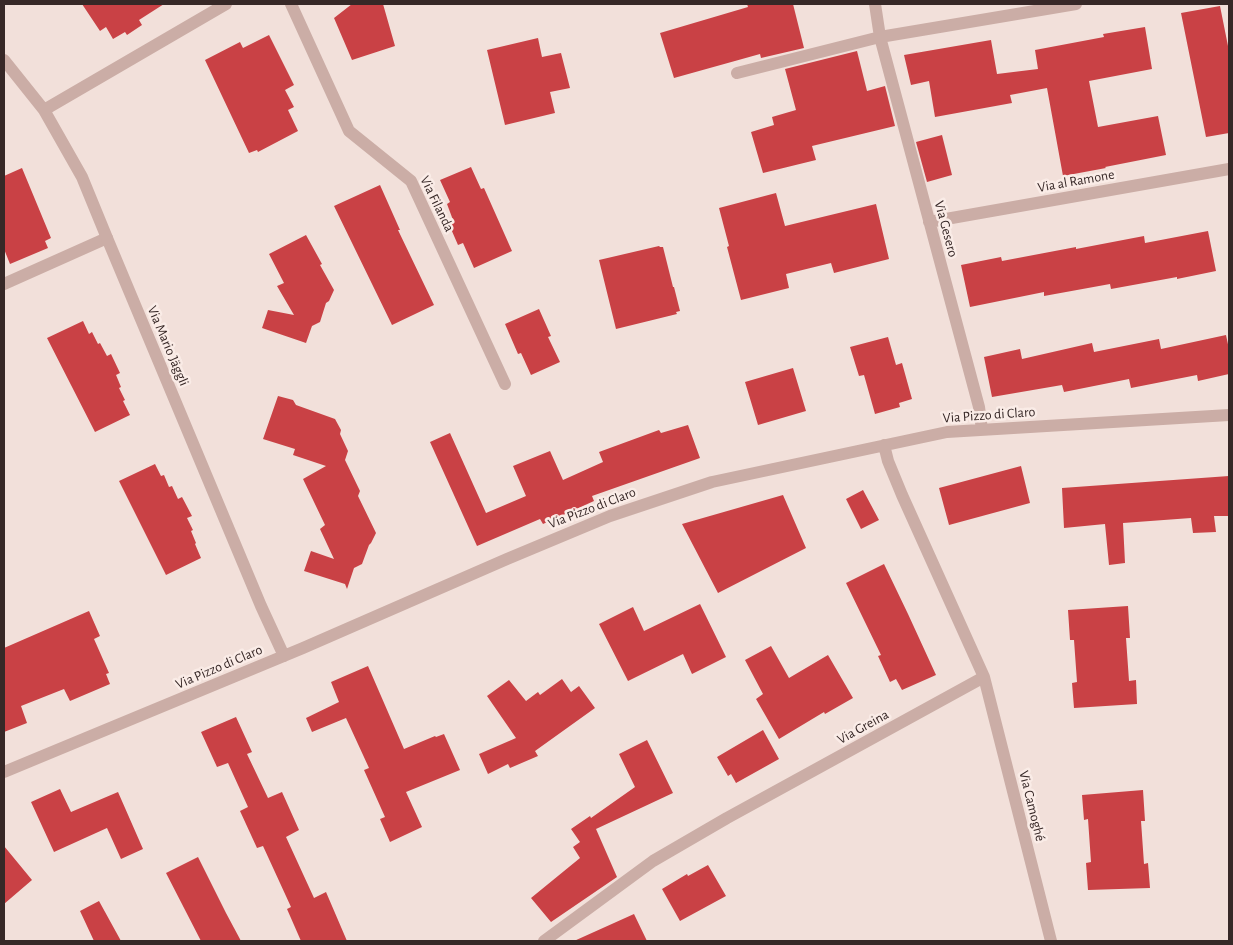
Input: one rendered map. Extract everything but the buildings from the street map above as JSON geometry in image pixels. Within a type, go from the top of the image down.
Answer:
[{"type":"street","points":[[44,110],[226,4]]},
{"type":"street","name":"Via Filanda","points":[[291,4],[349,130],[411,181],[505,384]]},
{"type":"street","name":"Via Gesero","points":[[875,4],[880,37],[979,407],[982,430]]},
{"type":"street","points":[[737,73],[880,37],[1076,4]]},
{"type":"street","name":"Via Mario Jäggli","points":[[4,60],[44,110],[82,177],[257,597],[284,656]]},
{"type":"street","name":"Via al Ramone","points":[[929,222],[1229,168]]},
{"type":"street","points":[[4,284],[107,238]]},
{"type":"street","name":"Via Pizzo di Claro","points":[[4,772],[284,656],[610,516],[712,482],[947,432],[1229,415]]},
{"type":"street","points":[[884,445],[888,461],[902,495],[984,678]]},
{"type":"street","name":"Via Greina","points":[[544,941],[653,861],[984,678]]},
{"type":"street","name":"Via Camoghé","points":[[984,678],[1051,941]]}]
